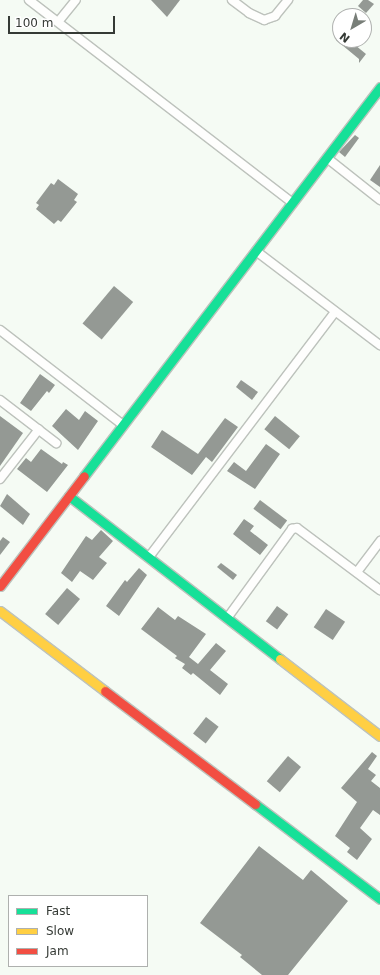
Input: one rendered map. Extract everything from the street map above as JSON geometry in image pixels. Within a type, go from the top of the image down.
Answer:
[{"type":"street","points":[[29,0],[293,203]]},
{"type":"street","points":[[58,22],[76,0]]},
{"type":"street","points":[[232,0],[249,13],[264,20],[275,16],[288,0]]},
{"type":"street","points":[[0,586],[380,87]]},
{"type":"street","points":[[327,158],[380,200]]},
{"type":"street","points":[[256,251],[380,345]]},
{"type":"street","points":[[150,557],[335,312]]},
{"type":"street","points":[[0,330],[123,425]]},
{"type":"street","points":[[0,400],[56,443]]},
{"type":"street","points":[[0,479],[39,429]]},
{"type":"street","points":[[69,496],[228,617],[380,736]]},
{"type":"street","points":[[228,617],[292,529],[303,530],[380,590]]},
{"type":"street","points":[[357,572],[380,542]]},
{"type":"street","points":[[0,611],[380,899]]},
{"type":"building","points":[[151,0],[180,0],[167,17]]},
{"type":"building","points":[[363,0],[368,0],[374,4],[370,8],[360,8],[358,6]]},
{"type":"building","points":[[346,48],[359,48],[366,54],[359,63],[359,59]]},
{"type":"building","points":[[355,135],[359,138],[345,157],[339,152]]},
{"type":"building","points":[[380,165],[380,187],[370,180]]},
{"type":"building","points":[[58,179],[78,194],[74,200],[77,202],[61,222],[58,220],[54,224],[36,209],[39,205],[36,203],[51,183],[54,185]]},
{"type":"building","points":[[114,286],[133,302],[102,340],[83,324]]},
{"type":"building","points":[[40,374],[55,385],[49,393],[47,391],[31,411],[20,403]]},
{"type":"building","points":[[241,380],[258,392],[252,400],[236,387]]},
{"type":"building","points":[[66,409],[79,420],[85,411],[98,421],[78,450],[52,426]]},
{"type":"building","points":[[0,416],[23,433],[0,466]]},
{"type":"building","points":[[275,416],[300,436],[289,449],[264,429]]},
{"type":"building","points":[[225,418],[238,427],[212,462],[206,457],[192,475],[151,447],[162,430],[198,454]]},
{"type":"building","points":[[266,444],[280,454],[255,489],[227,471],[234,462],[246,471]]},
{"type":"building","points":[[41,449],[62,464],[63,462],[68,465],[47,492],[17,469],[26,458],[31,462]]},
{"type":"building","points":[[7,494],[30,514],[23,525],[0,506]]},
{"type":"building","points":[[260,500],[287,520],[281,529],[253,509]]},
{"type":"building","points":[[244,519],[254,526],[250,531],[268,545],[260,555],[233,534]]},
{"type":"building","points":[[101,530],[113,541],[99,557],[107,563],[93,580],[80,571],[72,582],[61,573],[86,536],[92,540]]},
{"type":"building","points":[[3,537],[10,542],[0,555],[0,541]]},
{"type":"building","points":[[221,563],[237,575],[233,580],[217,567]]},
{"type":"building","points":[[139,568],[147,575],[119,616],[106,606],[125,580],[127,582]]},
{"type":"building","points":[[67,588],[80,599],[58,625],[45,614]]},
{"type":"building","points":[[277,606],[288,614],[277,630],[266,621]]},
{"type":"building","points":[[158,607],[175,620],[178,616],[206,634],[189,657],[198,664],[216,643],[226,651],[210,670],[228,684],[220,695],[193,673],[191,675],[182,668],[185,664],[175,658],[177,656],[141,629]]},
{"type":"building","points":[[326,609],[345,622],[333,640],[314,627]]},
{"type":"building","points":[[206,717],[219,727],[206,743],[193,734]]},
{"type":"building","points":[[372,752],[377,756],[368,769],[376,775],[371,781],[380,788],[380,815],[373,810],[360,828],[372,839],[357,860],[347,852],[350,848],[335,836],[357,802],[341,788]]},
{"type":"building","points":[[288,756],[301,767],[280,792],[267,781]]},
{"type":"building","points":[[259,846],[303,880],[311,870],[348,901],[288,975],[262,975],[240,957],[242,955],[200,923]]},
{"type":"traffic: fast","points":[[84,476],[380,87]]},
{"type":"traffic: fast","points":[[69,496],[280,659]]},
{"type":"traffic: fast","points":[[255,804],[380,899]]},
{"type":"traffic: slow","points":[[0,611],[105,691]]},
{"type":"traffic: slow","points":[[280,659],[380,736]]},
{"type":"traffic: jam","points":[[0,586],[84,476]]},
{"type":"traffic: jam","points":[[105,691],[255,804]]}]
